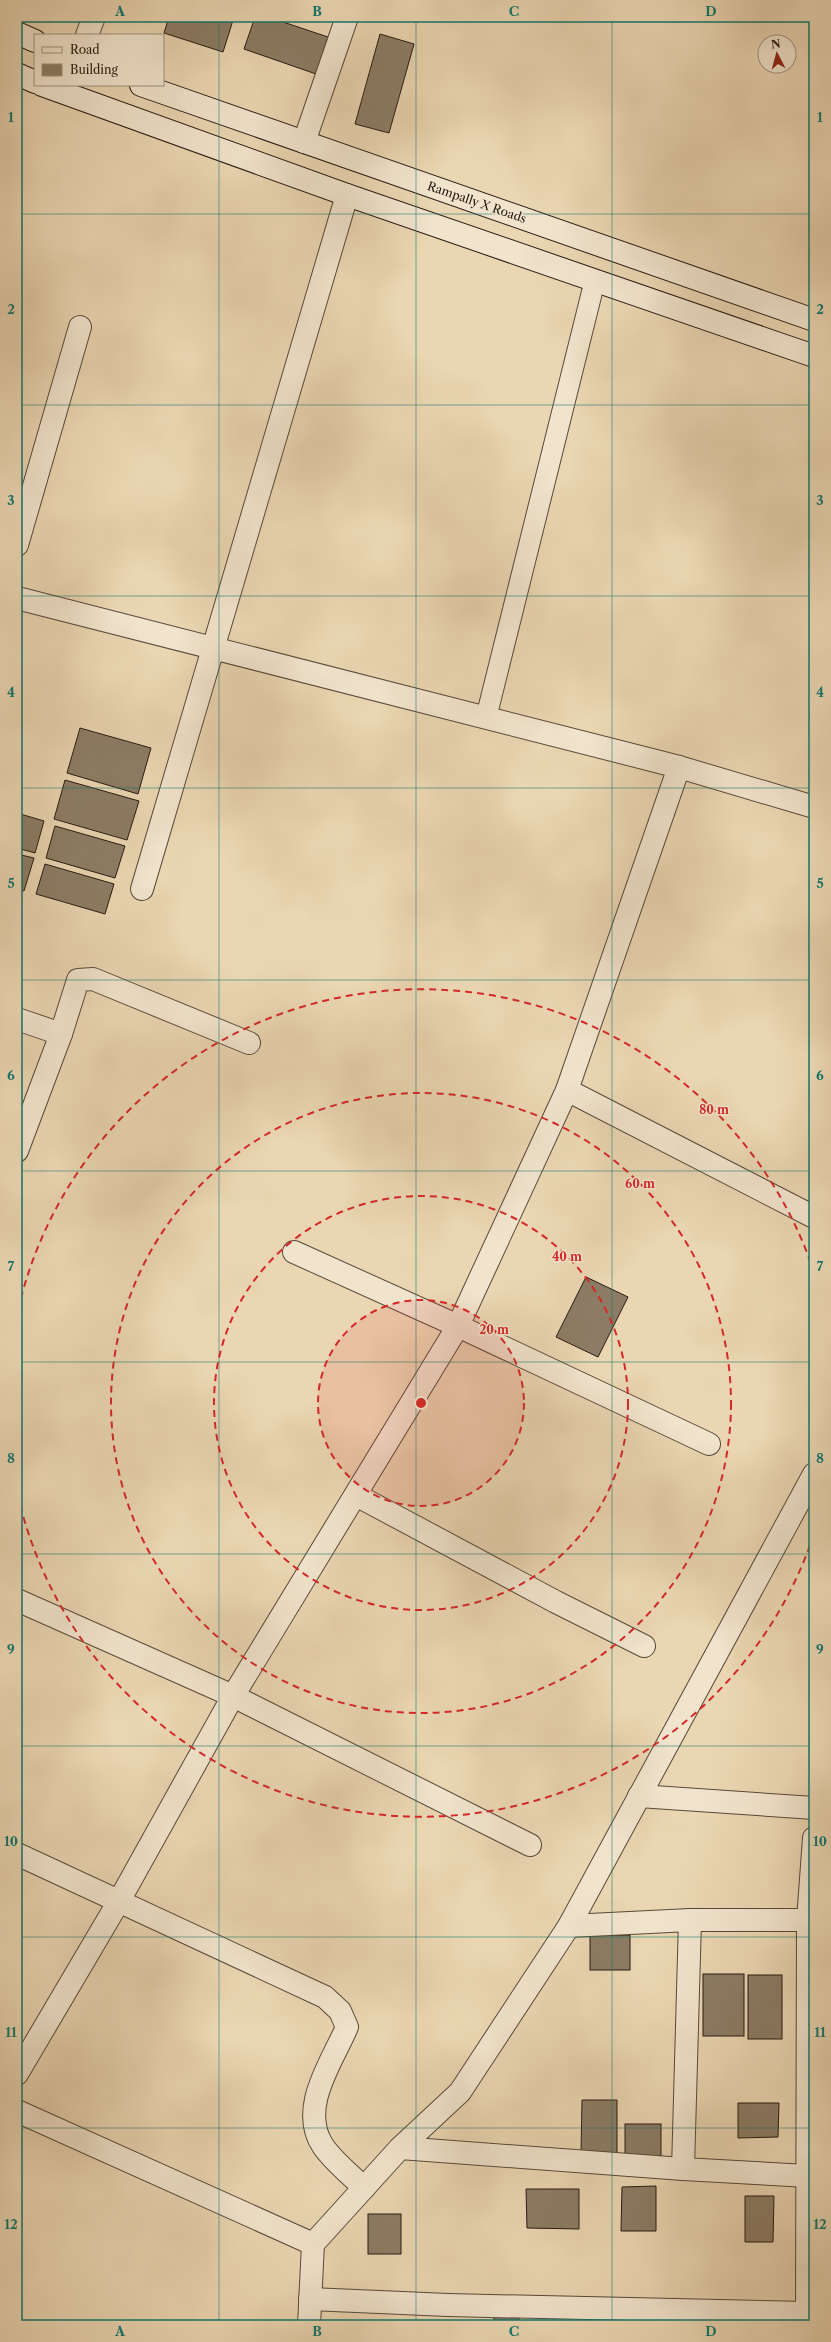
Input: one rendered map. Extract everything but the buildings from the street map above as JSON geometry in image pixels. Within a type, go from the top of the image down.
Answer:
[{"type":"street","points":[[87,34],[94,17]]},
{"type":"street","points":[[304,142],[347,17]]},
{"type":"street","points":[[17,33],[34,41]]},
{"type":"street","points":[[17,74],[34,82]]},
{"type":"street","points":[[45,86],[347,195],[814,356]]},
{"type":"street","name":"Rampally X Roads","points":[[144,86],[814,320]]},
{"type":"street","points":[[142,889],[347,195]]},
{"type":"street","points":[[17,545],[80,327]]},
{"type":"street","points":[[17,598],[213,649],[679,766],[814,807]]},
{"type":"street","points":[[17,2074],[119,1901],[233,1696],[458,1326],[567,1090],[679,766]]},
{"type":"street","points":[[17,1151],[61,1034],[78,980],[86,978],[249,1043]]},
{"type":"street","points":[[17,1019],[61,1034]]},
{"type":"street","points":[[567,1090],[814,1217]]},
{"type":"street","points":[[294,1252],[458,1326],[709,1444]]},
{"type":"street","points":[[309,2325],[313,2244],[400,2148],[460,2092],[569,1926],[814,1474]]},
{"type":"street","points":[[356,1495],[556,1602],[644,1646]]},
{"type":"street","points":[[17,1600],[233,1696],[530,1845]]},
{"type":"street","points":[[639,1796],[814,1808]]},
{"type":"street","points":[[310,2299],[808,2319],[808,1920],[814,1838]]},
{"type":"street","points":[[17,1854],[325,1997],[340,2011],[346,2027],[316,2093],[314,2121],[322,2146],[364,2188]]},
{"type":"street","points":[[569,1926],[690,1920],[808,1920]]},
{"type":"street","points":[[683,2169],[690,1920]]},
{"type":"street","points":[[17,2111],[313,2244]]},
{"type":"street","points":[[400,2148],[683,2169],[808,2176]]},
{"type":"lane","points":[[486,718],[595,280]]}]
